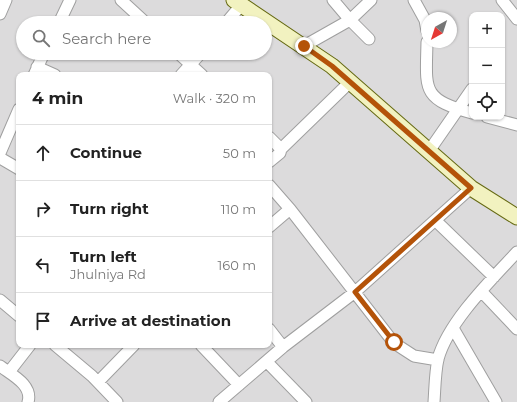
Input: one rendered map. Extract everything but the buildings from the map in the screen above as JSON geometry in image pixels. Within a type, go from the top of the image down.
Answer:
[{"type":"street","points":[[0,14],[6,0]]},
{"type":"street","points":[[62,16],[70,0]]},
{"type":"street","points":[[120,0],[138,16]]},
{"type":"street","points":[[333,0],[369,39]]},
{"type":"street","points":[[304,46],[350,20],[371,0]]},
{"type":"street","points":[[414,0],[421,13]]},
{"type":"street","points":[[502,0],[517,19]]},
{"type":"street","points":[[230,16],[238,2],[259,16]]},
{"type":"street","points":[[272,25],[304,46],[350,82],[471,188],[517,217]]},
{"type":"street","points":[[427,48],[427,81],[430,92],[438,100],[469,112]]},
{"type":"street","points":[[36,71],[41,60]]},
{"type":"street","points":[[186,60],[199,72]]},
{"type":"street","points":[[184,72],[195,60]]},
{"type":"street","points":[[272,160],[350,82]]},
{"type":"street","points":[[429,151],[469,94]]},
{"type":"street","points":[[0,153],[16,116]]},
{"type":"street","points":[[498,120],[517,125]]},
{"type":"street","points":[[272,140],[281,149]]},
{"type":"street","points":[[0,158],[16,167]]},
{"type":"street","points":[[272,188],[290,209],[394,342],[414,356],[438,360]]},
{"type":"street","points":[[219,402],[283,348],[355,292],[436,221],[471,188]]},
{"type":"street","points":[[272,224],[290,209]]},
{"type":"street","points":[[436,221],[494,277]]},
{"type":"street","points":[[434,402],[438,360],[453,328],[481,292],[517,252]]},
{"type":"street","points":[[481,292],[517,329]]},
{"type":"street","points":[[0,300],[16,313]]},
{"type":"street","points":[[453,328],[496,402]]},
{"type":"street","points":[[272,333],[283,348]]},
{"type":"street","points":[[27,348],[4,369],[26,387],[30,396],[28,402]]},
{"type":"street","points":[[58,348],[98,382],[117,402]]},
{"type":"street","points":[[98,382],[131,348]]},
{"type":"street","points":[[203,348],[239,385]]},
{"type":"street","points":[[267,362],[306,402]]},
{"type":"shaded area","points":[[0,0],[517,0],[517,402],[0,402]]},
{"type":"route","points":[[304,46],[332,66],[471,188],[436,221],[355,292],[387,335],[394,342]]}]
